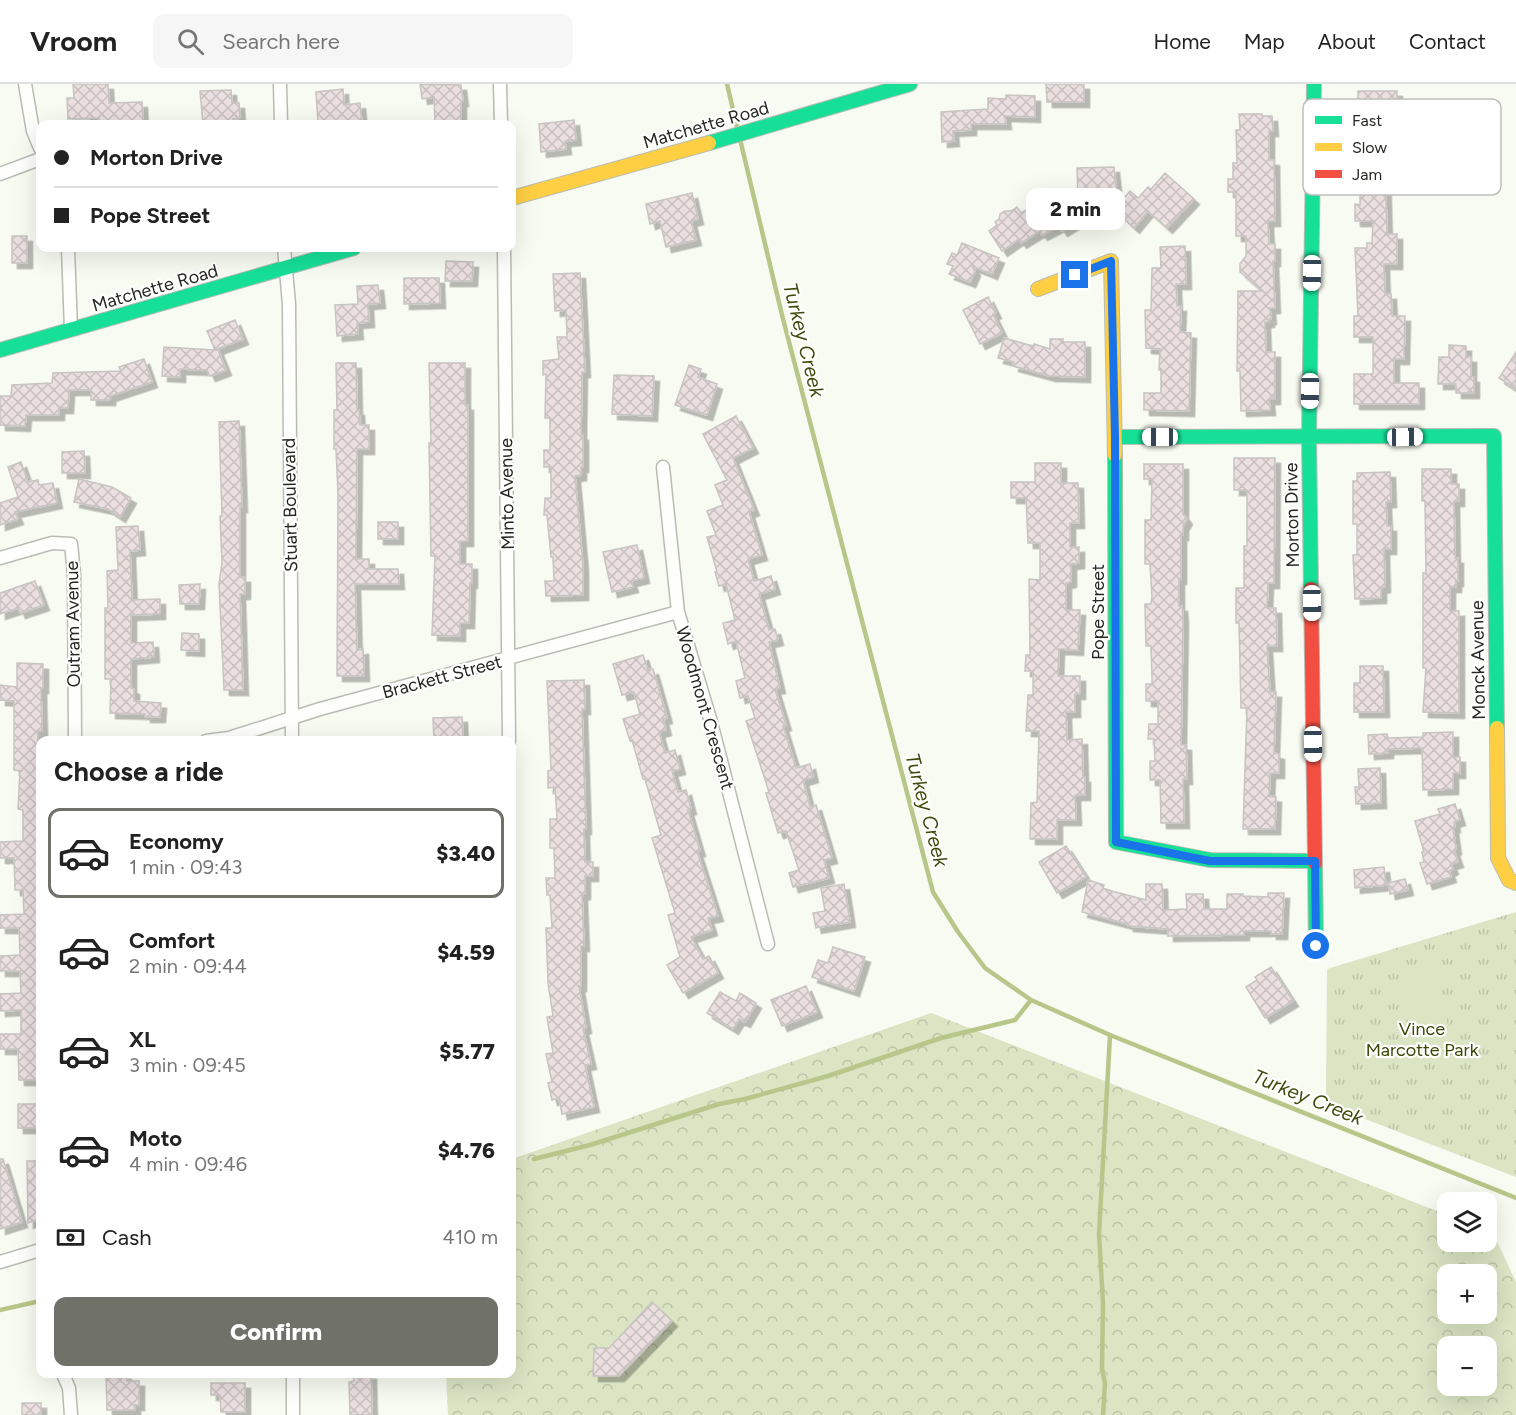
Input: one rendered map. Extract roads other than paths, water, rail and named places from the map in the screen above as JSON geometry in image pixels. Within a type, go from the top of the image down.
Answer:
[{"type":"street","points":[[25,84],[36,138]]},
{"type":"street","points":[[280,84],[281,120]]},
{"type":"street","points":[[500,84],[501,120]]},
{"type":"street","name":"Matchette Road","points":[[516,197],[910,84]]},
{"type":"street","name":"Morton Drive","points":[[1314,84],[1314,99]]},
{"type":"street","points":[[0,174],[36,160]]},
{"type":"street","name":"Morton Drive","points":[[1312,195],[1309,438],[1316,946]]},
{"type":"street","points":[[68,252],[71,330]]},
{"type":"street","name":"Stuart Boulevard","points":[[284,252],[289,304],[292,736]]},
{"type":"street","name":"Matchette Road","points":[[0,350],[341,252]]},
{"type":"street","name":"Minto Avenue","points":[[504,252],[509,736]]},
{"type":"street","name":"Pope Street","points":[[1038,289],[1111,261],[1115,437],[1116,842],[1210,861],[1315,861]]},
{"type":"street","name":"Monck Avenue","points":[[1309,438],[1494,436],[1498,858],[1513,882]]},
{"type":"street","points":[[1115,437],[1309,438]]},
{"type":"street","name":"Woodmont Crescent","points":[[663,467],[678,612],[711,722],[768,944]]},
{"type":"street","name":"Outram Avenue","points":[[0,558],[52,543],[71,544],[74,574],[75,736]]},
{"type":"street","name":"Brackett Street","points":[[235,736],[292,718],[678,612]]},
{"type":"street","points":[[0,1262],[36,1251]]},
{"type":"street","points":[[65,1378],[69,1388],[71,1415]]},
{"type":"street","points":[[293,1378],[293,1415]]},
{"type":"waterway","name":"Turkey Creek","points":[[727,84],[738,131]]},
{"type":"waterway","name":"Turkey Creek","points":[[740,139],[782,315],[933,892],[958,932],[985,968],[1031,1000],[1110,1035],[1516,1198]]},
{"type":"waterway","points":[[534,1159],[590,1145],[719,1104],[828,1076],[941,1038],[1015,1020],[1031,1000]]},
{"type":"waterway","points":[[1103,1415],[1105,1383],[1102,1369],[1103,1303],[1099,1234],[1110,1035]]},
{"type":"waterway","points":[[0,1310],[36,1302]]},
{"type":"park label","name":"Vince Marcotte Park","points":[[1422,1039]]}]
